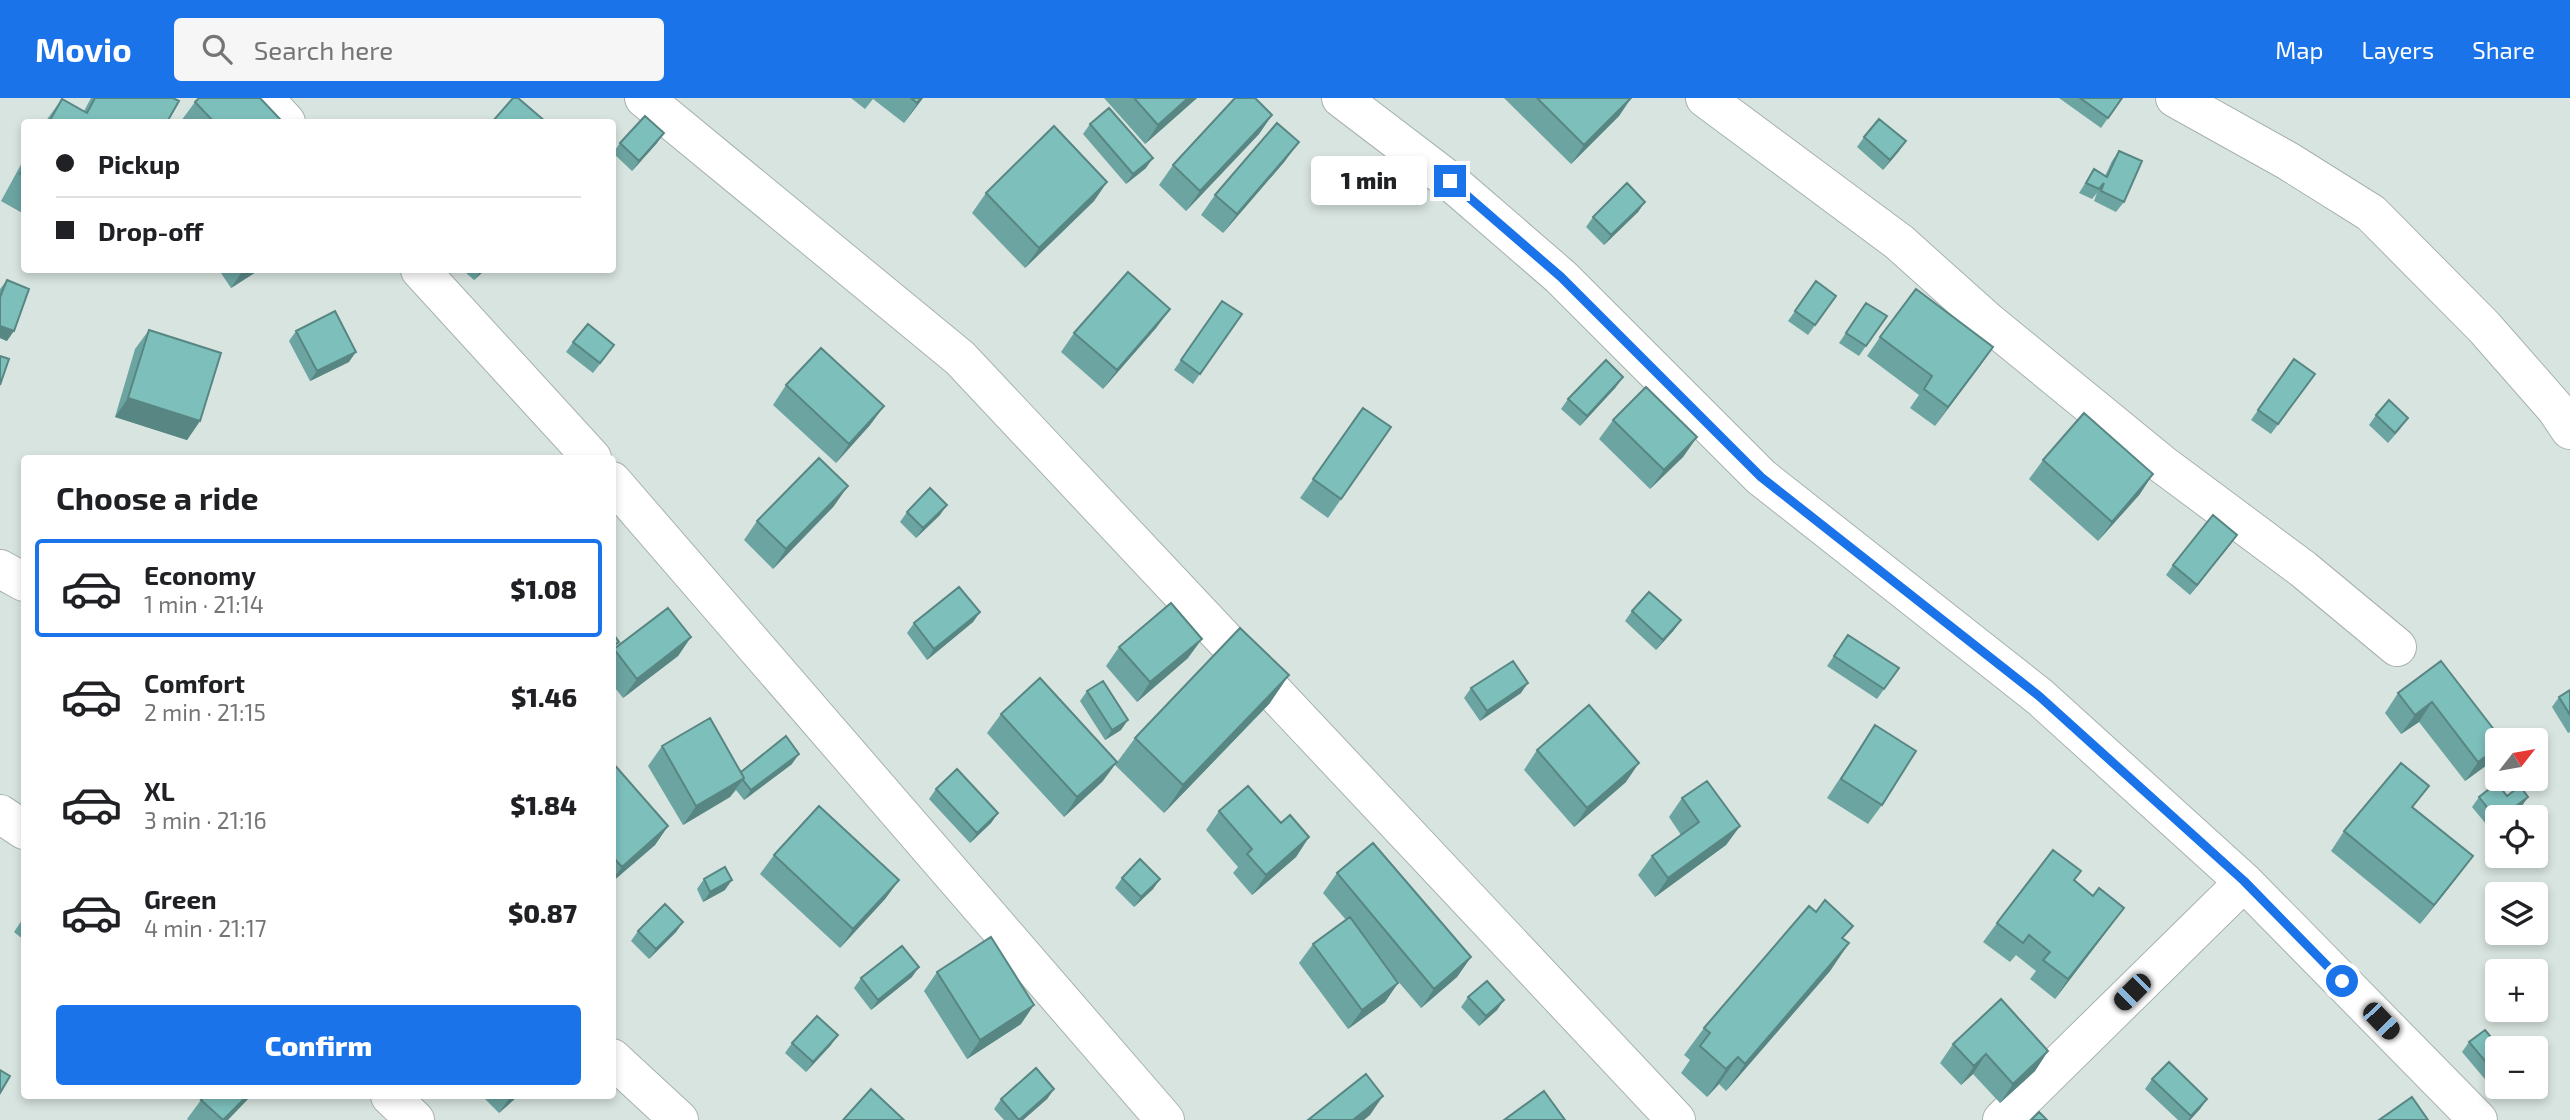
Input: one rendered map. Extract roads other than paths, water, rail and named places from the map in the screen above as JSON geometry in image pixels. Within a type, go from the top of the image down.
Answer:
[{"type":"street","points":[[264,98],[283,119]]},
{"type":"street","points":[[644,98],[960,358],[1676,1120]]},
{"type":"street","points":[[1341,98],[1450,181],[1561,277],[1761,477],[2039,696],[2244,881],[2478,1120]]},
{"type":"street","points":[[1705,98],[1899,242],[1986,320],[2162,464],[2303,569],[2397,647]]},
{"type":"street","points":[[2175,98],[2288,161],[2371,213],[2484,327],[2556,409],[2570,430]]},
{"type":"street","points":[[423,273],[589,455]]},
{"type":"street","points":[[616,486],[1165,1120]]},
{"type":"street","points":[[0,569],[21,580]]},
{"type":"street","points":[[0,814],[21,828]]},
{"type":"street","points":[[2002,1120],[2244,881]]},
{"type":"street","points":[[616,1062],[679,1120]]},
{"type":"street","points":[[393,1099],[415,1120]]}]
